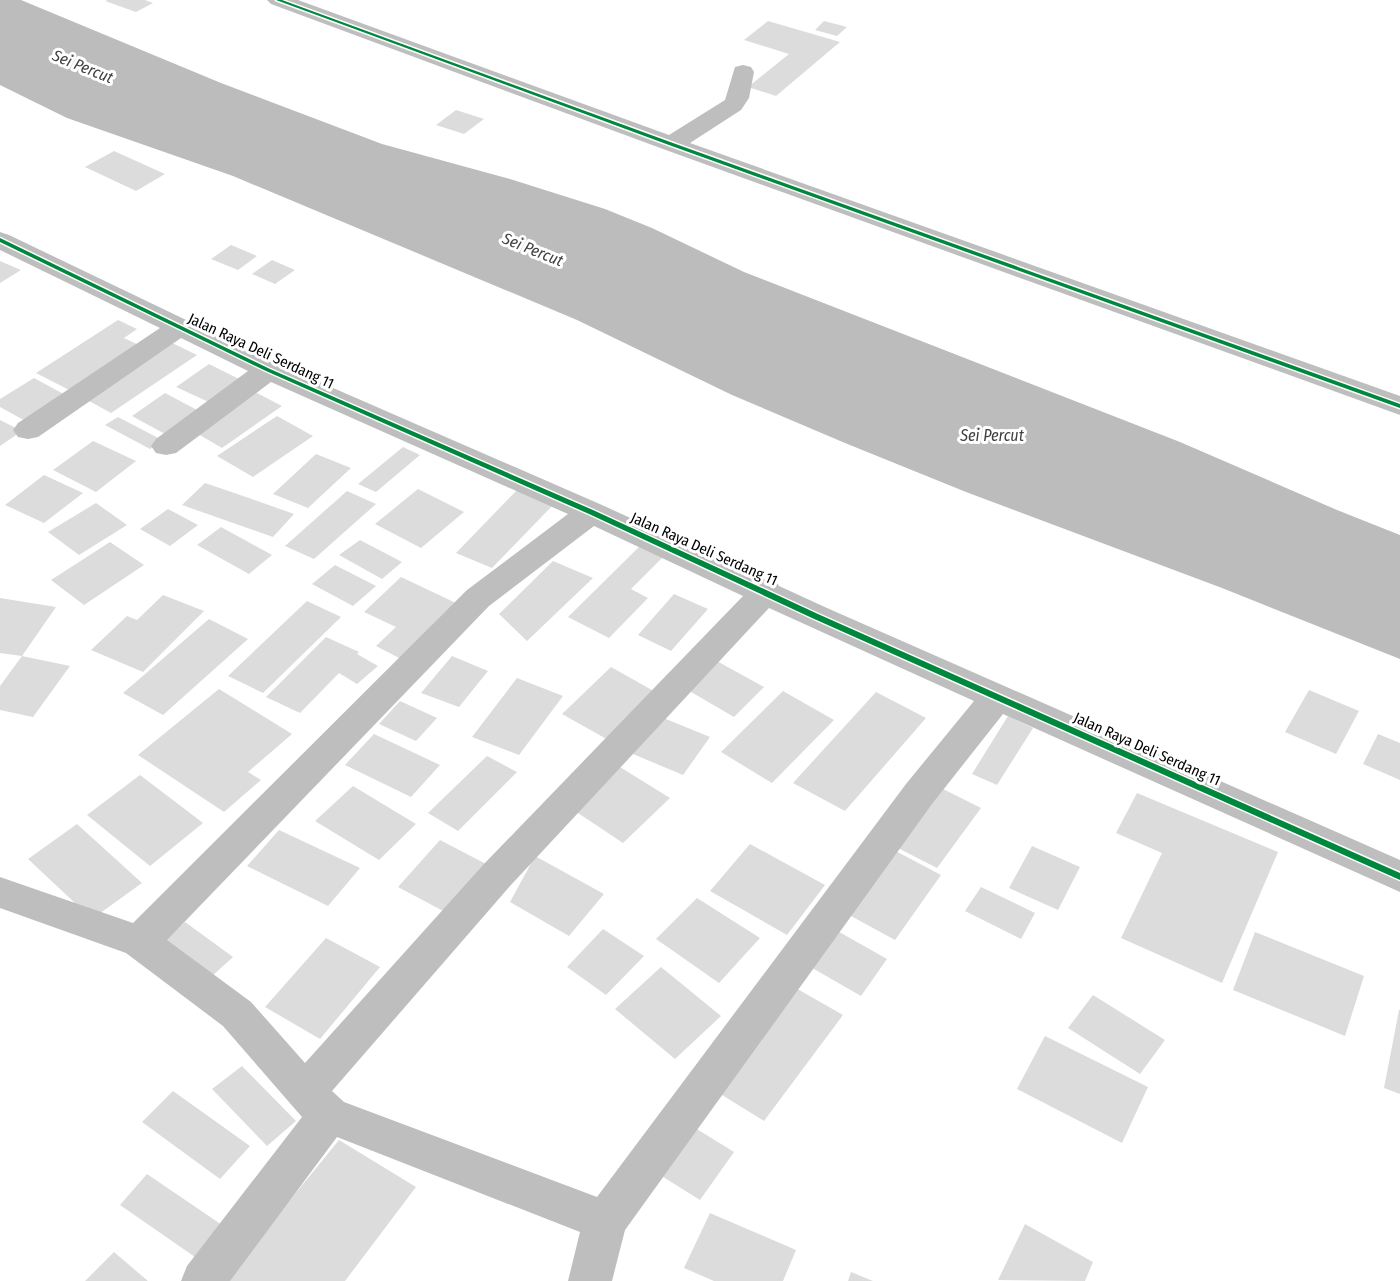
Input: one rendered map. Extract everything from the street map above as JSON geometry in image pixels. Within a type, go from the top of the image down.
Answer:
[{"type":"street","points":[[278,0],[1400,406]]},
{"type":"street","points":[[671,144],[733,105],[738,98],[743,72]]},
{"type":"street","name":"Jalan Raya Deli Serdang 11","points":[[1,242],[268,370],[591,512],[1400,877]]},
{"type":"street","points":[[28,430],[178,328]]},
{"type":"street","points":[[166,446],[268,370]]},
{"type":"street","points":[[140,942],[478,598],[591,512]]},
{"type":"street","points":[[202,1281],[317,1104],[498,875],[766,591]]},
{"type":"street","points":[[590,1281],[605,1221],[919,794],[998,697]]},
{"type":"street","points":[[0,892],[140,942],[237,1014],[317,1104],[605,1221]]},
{"type":"water","name":"Sei Percut","points":[[0,0],[21,0],[221,83],[382,144],[510,179],[605,209],[652,228],[744,272],[1180,442],[1400,535],[1400,659],[845,443],[732,395],[577,320],[233,176],[67,118],[0,85]]},
{"type":"building","points":[[145,0],[153,3],[136,12],[105,1]]},
{"type":"building","points":[[768,21],[840,42],[776,96],[748,87],[789,54],[744,40]]},
{"type":"building","points":[[824,21],[847,27],[837,36],[815,30]]},
{"type":"building","points":[[456,110],[484,119],[464,134],[436,125]]},
{"type":"building","points":[[114,151],[165,174],[136,191],[85,167]]},
{"type":"building","points":[[231,245],[257,256],[238,270],[211,259]]},
{"type":"building","points":[[272,260],[295,270],[275,284],[252,274]]},
{"type":"building","points":[[0,261],[21,270],[0,283]]},
{"type":"building","points":[[118,320],[137,329],[124,338],[145,348],[77,394],[36,373]]},
{"type":"building","points":[[166,340],[197,355],[111,413],[80,396]]},
{"type":"building","points":[[209,364],[245,382],[213,404],[176,387]]},
{"type":"building","points":[[34,378],[71,398],[31,424],[0,407],[0,399]]},
{"type":"building","points":[[253,391],[282,406],[222,448],[193,431]]},
{"type":"building","points":[[165,393],[199,411],[165,434],[132,416]]},
{"type":"building","points":[[277,416],[313,436],[253,477],[217,456]]},
{"type":"building","points":[[118,417],[162,440],[150,449],[105,425]]},
{"type":"building","points":[[0,420],[22,431],[0,446]]},
{"type":"building","points":[[93,441],[136,461],[96,492],[53,470]]},
{"type":"building","points":[[403,447],[420,455],[376,492],[358,484]]},
{"type":"building","points":[[316,454],[351,468],[308,508],[273,494]]},
{"type":"building","points":[[44,475],[83,493],[44,523],[5,505]]},
{"type":"building","points":[[205,483],[294,514],[273,537],[182,505]]},
{"type":"building","points":[[418,489],[464,512],[421,548],[375,524]]},
{"type":"building","points":[[518,489],[554,504],[492,568],[456,553]]},
{"type":"building","points":[[347,491],[376,504],[314,559],[285,546]]},
{"type":"building","points":[[96,503],[127,525],[79,555],[48,532]]},
{"type":"building","points":[[168,509],[198,525],[170,546],[140,529]]},
{"type":"building","points":[[221,527],[272,555],[249,574],[197,545]]},
{"type":"building","points":[[360,540],[402,562],[382,579],[339,555]]},
{"type":"building","points":[[110,542],[144,565],[84,605],[51,580]]},
{"type":"building","points":[[640,546],[663,557],[631,589],[648,598],[609,638],[568,617]]},
{"type":"building","points":[[553,561],[593,578],[527,641],[499,614]]},
{"type":"building","points":[[335,565],[376,586],[353,606],[312,584]]},
{"type":"building","points":[[401,577],[458,604],[401,659],[376,646],[396,627],[364,612]]},
{"type":"building","points":[[674,594],[708,609],[671,651],[638,635]]},
{"type":"building","points":[[163,595],[204,611],[143,672],[91,650],[127,616],[137,620]]},
{"type":"building","points":[[0,598],[56,607],[22,656],[0,653]]},
{"type":"building","points":[[307,601],[341,617],[263,693],[228,676]]},
{"type":"building","points":[[209,619],[248,639],[163,715],[123,693]]},
{"type":"building","points":[[326,637],[359,652],[357,654],[378,666],[357,684],[339,673],[300,713],[266,697]]},
{"type":"building","points":[[22,656],[70,666],[33,717],[0,710],[0,686]]},
{"type":"building","points":[[452,656],[488,671],[459,707],[421,693]]},
{"type":"building","points":[[715,660],[764,687],[734,717],[686,689]]},
{"type":"building","points":[[611,667],[659,694],[610,741],[562,714]]},
{"type":"building","points":[[517,678],[563,696],[519,755],[472,737]]},
{"type":"building","points":[[219,689],[292,734],[248,772],[261,780],[224,812],[138,755]]},
{"type":"building","points":[[1309,690],[1359,711],[1336,754],[1285,732]]},
{"type":"building","points":[[783,691],[834,720],[772,783],[721,752]]},
{"type":"building","points":[[876,692],[926,718],[845,811],[793,783]]},
{"type":"building","points":[[400,701],[437,718],[416,741],[379,724]]},
{"type":"building","points":[[1008,716],[1033,728],[997,785],[972,774]]},
{"type":"building","points":[[661,717],[710,737],[683,775],[633,754]]},
{"type":"building","points":[[374,734],[440,765],[411,797],[345,765]]},
{"type":"building","points":[[1378,734],[1400,743],[1400,780],[1363,764]]},
{"type":"building","points":[[487,756],[517,772],[458,831],[428,813]]},
{"type":"building","points":[[615,764],[670,798],[623,843],[569,807]]},
{"type":"building","points":[[140,775],[203,823],[150,866],[87,815]]},
{"type":"building","points":[[353,786],[416,824],[379,860],[315,821]]},
{"type":"building","points":[[939,787],[981,808],[937,868],[894,846]]},
{"type":"building","points":[[1137,793],[1278,852],[1222,983],[1121,938],[1162,853],[1116,833]]},
{"type":"building","points":[[77,824],[142,883],[92,919],[28,859]]},
{"type":"building","points":[[279,830],[360,868],[328,906],[247,866]]},
{"type":"building","points":[[440,840],[486,864],[445,912],[398,887]]},
{"type":"building","points":[[750,844],[825,885],[787,935],[710,891]]},
{"type":"building","points":[[1032,846],[1080,867],[1058,910],[1009,888]]},
{"type":"building","points":[[888,847],[941,875],[895,940],[840,910]]},
{"type":"building","points":[[535,856],[604,894],[569,936],[510,902]]},
{"type":"building","points":[[981,887],[1035,913],[1021,939],[965,911]]},
{"type":"building","points":[[697,898],[760,938],[719,983],[656,939]]},
{"type":"building","points":[[185,922],[233,957],[201,986],[153,949]]},
{"type":"building","points":[[603,929],[644,956],[606,995],[567,967]]},
{"type":"building","points":[[834,929],[887,959],[861,996],[807,965]]},
{"type":"building","points":[[1255,932],[1364,976],[1345,1036],[1233,990]]},
{"type":"building","points":[[326,938],[380,967],[320,1039],[265,1007]]},
{"type":"building","points":[[661,967],[721,1016],[675,1059],[615,1009]]},
{"type":"building","points":[[794,987],[843,1015],[764,1121],[714,1090]]},
{"type":"building","points":[[1093,995],[1165,1040],[1140,1074],[1068,1028]]},
{"type":"building","points":[[1400,1010],[1400,1094],[1384,1088]]},
{"type":"building","points":[[1045,1036],[1148,1087],[1122,1143],[1017,1089]]},
{"type":"building","points":[[242,1066],[296,1121],[267,1146],[212,1089]]},
{"type":"building","points":[[173,1091],[250,1146],[220,1179],[142,1122]]},
{"type":"building","points":[[687,1123],[734,1152],[700,1200],[652,1170]]},
{"type":"building","points":[[339,1140],[416,1187],[345,1281],[224,1281]]},
{"type":"building","points":[[147,1174],[222,1225],[195,1257],[120,1205]]},
{"type":"building","points":[[710,1213],[796,1250],[783,1281],[714,1281],[684,1268]]},
{"type":"building","points":[[1025,1224],[1093,1262],[1085,1281],[998,1280]]},
{"type":"building","points":[[114,1252],[148,1281],[85,1281]]},
{"type":"building","points":[[851,1272],[873,1281],[848,1281]]},
{"type":"cycle path","points":[[278,0],[1400,406]]},
{"type":"cycle path","points":[[0,240],[268,370],[591,512],[815,616],[1400,877]]}]
